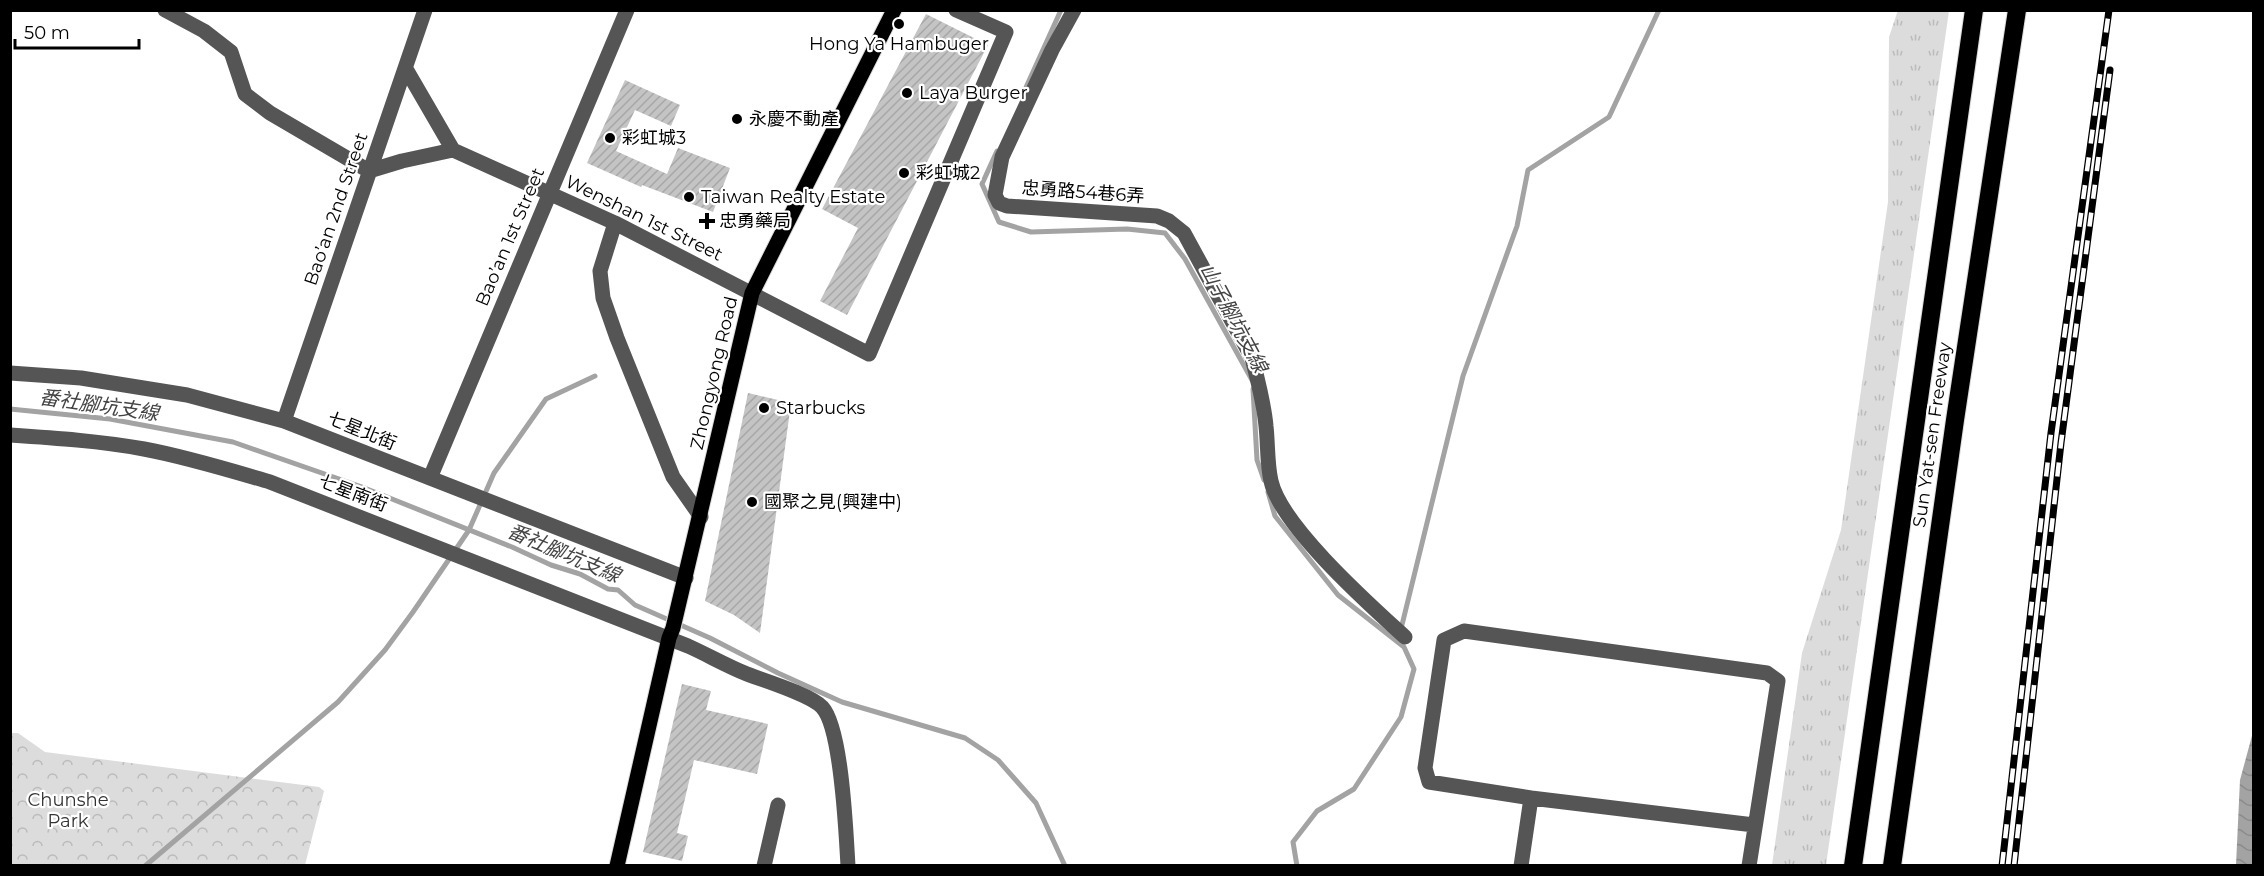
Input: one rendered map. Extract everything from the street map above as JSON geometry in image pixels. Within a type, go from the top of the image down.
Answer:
[{"type":"highway","name":"Sun Yat-sen Freeway","points":[[1852,866],[1974,10]]},
{"type":"highway","name":"Sun Yat-sen Freeway","points":[[1892,866],[1955,420],[2017,10]]},
{"type":"main road","name":"Zhongyong Road","points":[[671,633],[701,517],[752,292],[894,10]]},
{"type":"main road","points":[[617,866],[671,633]]},
{"type":"street","points":[[165,10],[204,31],[231,52],[244,94],[270,113],[369,171],[453,150],[406,69]]},
{"type":"street","name":"Bao’an 2nd Street","points":[[284,421],[425,10]]},
{"type":"street","name":"Bao’an 1st Street","points":[[430,478],[627,10]]},
{"type":"street","name":"Wenshan 1st Street","points":[[453,150],[615,223],[869,354],[1006,32],[957,10]]},
{"type":"street","name":"忠勇路54巷6弄","points":[[1074,10],[1052,50],[1002,157],[994,195],[999,203],[1007,206],[1157,216],[1169,221],[1184,233],[1252,358],[1259,381],[1266,427],[1271,483],[1286,514],[1318,552],[1406,637]]},
{"type":"street","points":[[615,223],[600,271],[603,298],[673,477],[701,517]]},
{"type":"street","name":"七星北街","points":[[10,373],[81,378],[187,395],[284,421],[686,578]]},
{"type":"street","name":"七星南街","points":[[10,435],[68,438],[144,449],[220,467],[270,482],[671,633],[745,673],[798,693],[822,707],[833,730],[843,796],[848,866]]},
{"type":"street","points":[[1749,866],[1778,681],[1767,673],[1464,631],[1444,640],[1425,768],[1429,782],[1531,798],[1754,825]]},
{"type":"street","points":[[1521,866],[1531,798]]},
{"type":"street","points":[[764,866],[778,804]]},
{"type":"green space","points":[[1898,10],[1949,11],[1826,865],[1772,865],[1802,653],[1841,530],[1888,202],[1889,37]]},
{"type":"green space","name":"Chunshe Park","points":[[10,733],[18,733],[45,752],[319,787],[324,791],[305,865],[11,865]]},
{"type":"water","points":[[2253,732],[2253,865],[2236,865],[2240,780]]},
{"type":"building","points":[[926,14],[988,45],[847,315],[820,301],[858,228],[822,209]]},
{"type":"building","points":[[625,80],[680,105],[671,126],[635,110],[616,151],[667,174],[678,148],[730,168],[713,212],[642,185],[641,187],[587,163]]},
{"type":"building","name":"國聚之見(興建中)","points":[[748,393],[791,403],[760,633],[734,615],[705,601]]},
{"type":"building","points":[[682,684],[711,691],[706,710],[768,724],[757,774],[694,760],[677,833],[688,836],[682,861],[643,852]]},
{"type":"waterway","name":"山子腳坑支線","points":[[1023,94],[1061,10]]},
{"type":"waterway","points":[[1401,629],[1463,376],[1517,226],[1528,170],[1609,117],[1659,10]]},
{"type":"waterway","name":"山子腳坑支線","points":[[997,151],[982,184],[999,222],[1031,232],[1127,229],[1165,233],[1185,259],[1252,380]]},
{"type":"waterway","points":[[145,866],[338,702],[385,650],[413,612],[469,530],[494,473],[546,399],[595,376]]},
{"type":"waterway","name":"山子腳坑支線","points":[[1253,389],[1257,460],[1264,480]]},
{"type":"waterway","name":"番社腳坑支線","points":[[10,409],[110,419],[233,442],[362,487],[551,565],[580,574],[608,589],[618,590],[635,605],[710,638],[778,673],[842,702],[965,738],[998,760],[1036,803],[1065,866]]},
{"type":"waterway","name":"山子腳坑支線","points":[[1268,492],[1275,516],[1338,595],[1404,647],[1414,669],[1401,717],[1354,789],[1317,811],[1293,842],[1297,866]]},
{"type":"railway","points":[[2002,866],[2051,433],[2109,10]]},
{"type":"railway","points":[[2014,866],[2061,443],[2110,70]]},
{"type":"place","name":"Hong Ya Hambuger","points":[[899,24]]},
{"type":"place","name":"Laya Burger","points":[[907,93]]},
{"type":"place","name":"永慶不動產","points":[[737,119]]},
{"type":"place","name":"彩虹城3","points":[[610,138]]},
{"type":"place","name":"彩虹城2","points":[[904,173]]},
{"type":"place","name":"Taiwan Realty Estate","points":[[689,197]]},
{"type":"place","name":"忠勇藥局","points":[[707,221]]},
{"type":"place","name":"Starbucks","points":[[764,408]]},
{"type":"place","name":"國聚之見(興建中)","points":[[752,502]]}]
